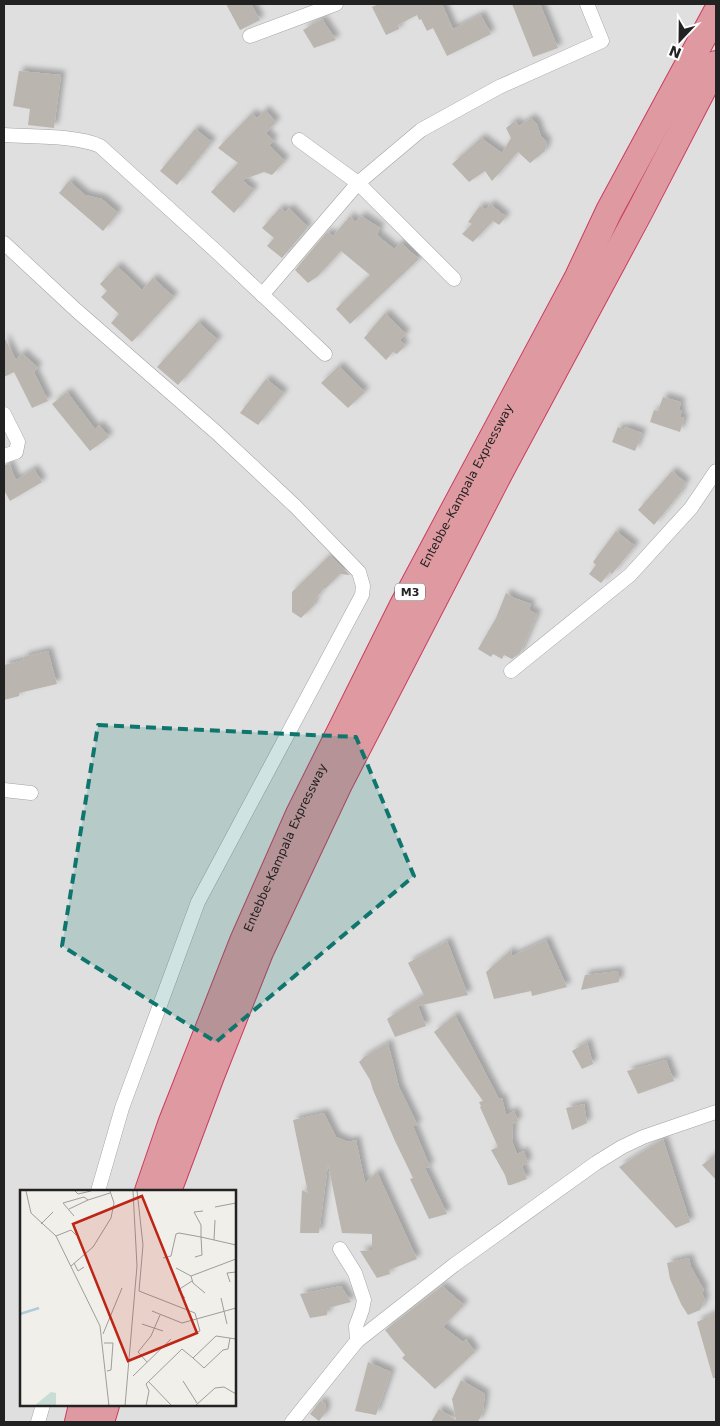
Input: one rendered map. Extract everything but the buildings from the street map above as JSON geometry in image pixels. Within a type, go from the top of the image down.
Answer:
[{"type":"highway","name":"Entebbe–Kampala Expressway","points":[[148,1190],[171,1124],[242,941],[299,814],[403,605],[716,13]]},
{"type":"highway","name":"Entebbe–Kampala Expressway","points":[[168,1190],[214,1067],[260,952],[339,784],[501,470],[716,64]]},
{"type":"highway","points":[[78,1422],[82,1406]]},
{"type":"highway","points":[[102,1422],[106,1406]]},
{"type":"street","points":[[250,36],[336,4]]},
{"type":"street","points":[[262,294],[358,183],[421,130],[499,88],[602,41],[587,4]]},
{"type":"street","points":[[4,135],[77,140],[92,142],[100,146],[325,354]]},
{"type":"street","points":[[299,140],[358,183],[454,279]]},
{"type":"street","points":[[4,243],[76,310],[217,433],[295,506],[359,572],[363,586],[362,595],[198,902],[122,1108],[98,1190]]},
{"type":"street","points":[[4,414],[18,442],[16,452],[4,456]]},
{"type":"street","points":[[511,672],[630,575],[691,508],[716,471]]},
{"type":"street","points":[[4,790],[31,793]]},
{"type":"street","points":[[292,1422],[357,1341],[454,1265],[622,1146],[716,1112]]},
{"type":"street","points":[[340,1249],[355,1272],[364,1300],[356,1326],[357,1341]]},
{"type":"street","points":[[38,1422],[44,1406]]},
{"type":"highlighted area","points":[[98,725],[356,737],[414,876],[216,1042],[62,946]]},
{"type":"shaded area","points":[[4,4],[716,4],[716,1422],[4,1422]]}]
